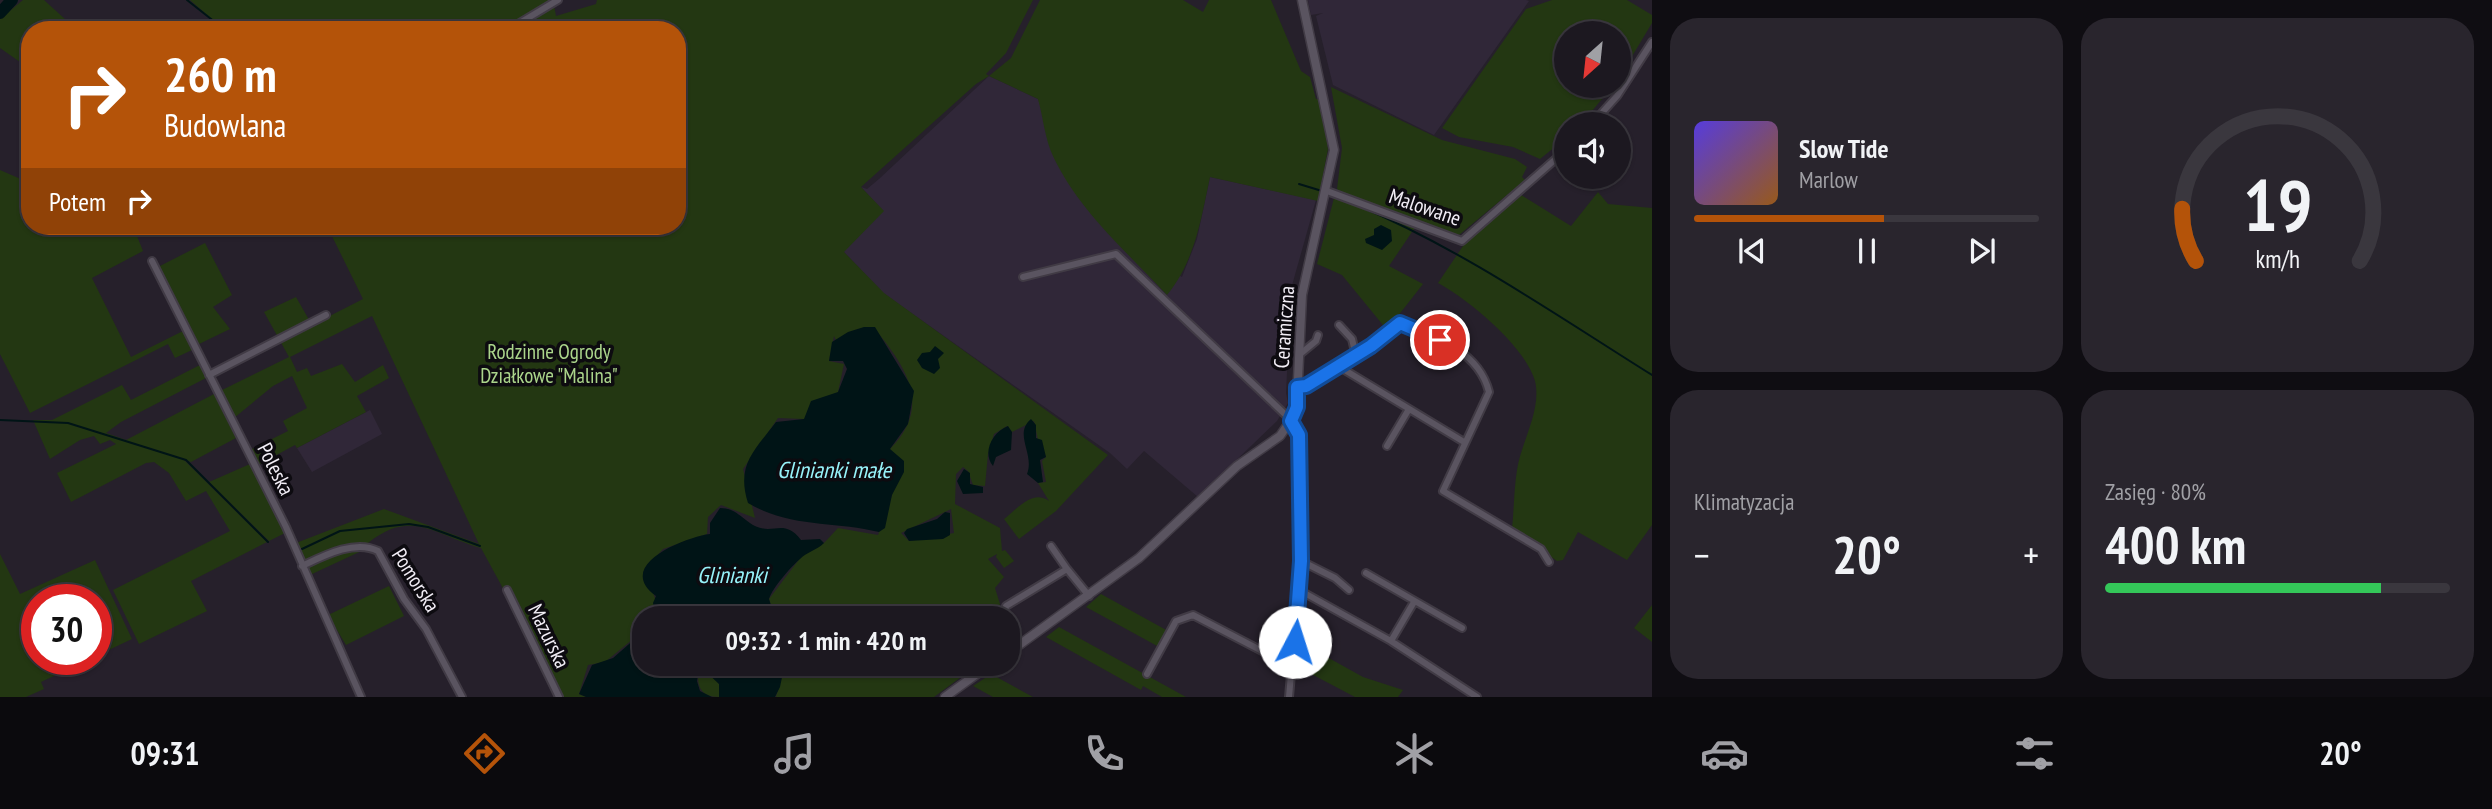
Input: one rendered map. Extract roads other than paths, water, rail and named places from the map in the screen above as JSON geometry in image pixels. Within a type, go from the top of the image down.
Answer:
[{"type":"street","points":[[523,21],[558,0]]},
{"type":"street","name":"Ceramiczna","points":[[1291,421],[1297,407],[1302,295],[1334,162],[1333,135],[1302,0]]},
{"type":"street","points":[[1602,112],[1624,86],[1652,42]]},
{"type":"street","name":"Malowane","points":[[1327,193],[1462,241],[1554,160]]},
{"type":"street","points":[[1023,277],[1116,254],[1291,421],[1299,435],[1301,561],[1289,697]]},
{"type":"street","name":"Poleska","points":[[152,261],[302,566],[361,697]]},
{"type":"street","points":[[209,375],[326,315]]},
{"type":"street","points":[[1297,387],[1306,386],[1356,356],[1400,323],[1452,346],[1479,367],[1489,392],[1443,491],[1541,549],[1549,562]]},
{"type":"street","points":[[1339,325],[1352,339],[1356,356]]},
{"type":"street","points":[[1298,356],[1316,341],[1318,335]]},
{"type":"street","points":[[1338,366],[1464,442]]},
{"type":"street","points":[[1387,446],[1409,409]]},
{"type":"street","points":[[1021,644],[1139,558],[1237,466],[1280,436],[1291,421]]},
{"type":"street","points":[[1051,546],[1089,596]]},
{"type":"street","name":"Pomorska","points":[[302,566],[351,548],[368,547],[378,551],[404,599],[426,629],[462,697]]},
{"type":"street","points":[[1301,561],[1335,578],[1349,590]]},
{"type":"street","points":[[1006,606],[1067,569]]},
{"type":"street","points":[[1366,573],[1462,628]]},
{"type":"street","name":"Mazurska","points":[[507,590],[559,697]]},
{"type":"street","points":[[1299,590],[1391,641],[1477,697]]},
{"type":"street","points":[[1391,641],[1413,602]]},
{"type":"street","points":[[1147,674],[1176,621],[1193,615],[1293,667]]},
{"type":"street","points":[[945,697],[974,676]]},
{"type":"water","points":[[1381,225],[1391,230],[1392,241],[1382,250],[1366,243],[1365,239],[1374,235],[1374,229]]},
{"type":"water","name":"Glinianki małe","points":[[875,327],[914,391],[908,424],[890,449],[904,461],[904,472],[892,495],[885,528],[879,532],[796,520],[780,517],[748,503],[744,478],[754,450],[776,422],[804,419],[811,401],[838,392],[847,369],[843,361],[829,361],[832,342],[848,332]]},
{"type":"water","points":[[935,346],[944,353],[938,359],[940,368],[934,374],[922,368],[917,360],[922,353],[930,352]]},
{"type":"water","points":[[1031,419],[1036,425],[1036,438],[1042,440],[1046,457],[1040,460],[1043,482],[1038,483],[1027,474],[1029,467],[1024,431]]},
{"type":"water","points":[[1008,426],[1012,432],[1011,450],[996,457],[993,466],[988,455],[990,443],[997,433]]},
{"type":"water","points":[[964,469],[970,473],[970,484],[983,487],[983,493],[963,494],[957,481]]},
{"type":"water","name":"Glinianki","points":[[720,508],[726,508],[755,526],[784,528],[795,533],[801,540],[820,539],[824,543],[800,559],[787,572],[769,599],[771,606],[654,606],[656,596],[645,585],[643,574],[648,564],[671,547],[710,534],[710,523]]},
{"type":"water","points":[[945,512],[950,513],[950,535],[943,539],[909,541],[904,533],[907,529],[937,519]]},
{"type":"water","points":[[632,641],[632,676],[698,676],[700,691],[712,697],[586,697],[579,694],[592,665],[613,658]]},
{"type":"water","points":[[710,676],[782,676],[775,697],[719,697],[719,684]]},
{"type":"waterway","points":[[0,13],[12,0]]},
{"type":"waterway","points":[[187,0],[214,21]]},
{"type":"waterway","points":[[1299,184],[1322,191]]},
{"type":"waterway","points":[[1359,206],[1398,223],[1472,263],[1652,375]]},
{"type":"waterway","points":[[0,420],[68,423],[186,460],[268,542]]},
{"type":"waterway","points":[[302,549],[340,531],[409,524],[428,527],[480,546]]},
{"type":"park label","name":"Rodzinne Ogrody Działkowe \"Malina\"","points":[[549,363]]}]
